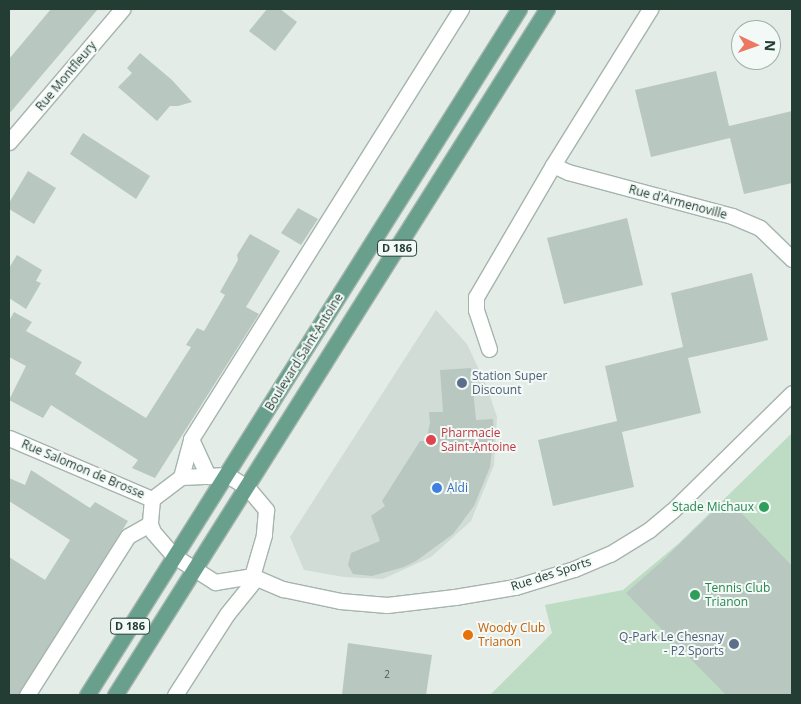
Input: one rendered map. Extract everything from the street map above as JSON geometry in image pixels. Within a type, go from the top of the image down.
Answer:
[{"type":"main road","name":"Boulevard Saint-Antoine","points":[[115,695],[195,570],[238,481],[519,9]]},
{"type":"main road","name":"Boulevard Saint-Antoine","points":[[87,695],[174,556],[238,481],[547,9]]},
{"type":"street","name":"Rue Montfleury","points":[[9,142],[122,9]]},
{"type":"street","points":[[181,477],[191,439],[461,9]]},
{"type":"street","points":[[489,349],[476,310],[476,297],[553,165],[650,9]]},
{"type":"street","name":"Rue d'Armenoville","points":[[553,165],[568,172],[732,216],[760,228],[792,259]]},
{"type":"street","name":"Rue des Sports","points":[[174,556],[215,582],[254,577],[302,594],[340,601],[387,605],[454,598],[515,587],[574,569],[610,554],[663,519],[792,392]]},
{"type":"street","name":"Rue Salomon de Brosse","points":[[9,438],[152,499],[150,524]]},
{"type":"street","points":[[191,439],[208,476]]},
{"type":"street","points":[[152,499],[181,477],[208,476],[238,481],[266,510],[264,535],[254,577],[226,614],[174,695]]},
{"type":"street","points":[[27,695],[128,536],[150,524],[157,537],[174,556]]},
{"type":"shaded area","points":[[436,310],[467,344],[487,387],[497,417],[494,465],[471,521],[431,557],[383,579],[344,577],[304,570],[290,537]]},
{"type":"green space","name":"Tennis Club Trianon","points":[[792,433],[792,695],[490,695],[552,633],[545,605],[623,590],[678,544]]},
{"type":"building","points":[[51,9],[98,9],[9,114],[9,59]]},
{"type":"building","points":[[267,9],[280,9],[297,22],[275,51],[249,31]]},
{"type":"building","points":[[140,53],[172,80],[192,102],[170,106],[157,121],[118,87],[132,73],[127,68]]},
{"type":"building","points":[[716,71],[729,126],[792,111],[792,183],[744,194],[730,138],[651,157],[635,90]]},
{"type":"building","points":[[83,133],[150,176],[136,199],[70,154]]},
{"type":"building","points":[[28,171],[56,188],[34,224],[9,209],[9,203]]},
{"type":"building","points":[[298,208],[318,219],[301,245],[281,233]]},
{"type":"building","points":[[627,218],[643,285],[564,304],[547,238]]},
{"type":"building","points":[[250,234],[280,251],[246,307],[259,314],[155,478],[132,468],[138,460],[51,405],[43,418],[9,400],[26,366],[9,357],[9,321],[14,312],[32,322],[26,331],[82,362],[75,374],[146,418],[191,347],[186,345],[197,328],[204,331],[225,295],[220,292],[238,260],[237,255]]},
{"type":"building","points":[[17,255],[42,270],[36,281],[41,283],[26,309],[9,298],[9,268]]},
{"type":"building","points":[[752,273],[768,340],[688,358],[701,413],[622,432],[634,487],[553,506],[538,440],[617,421],[605,366],[683,347],[671,293]]},
{"type":"building","name":"Aldi","points":[[471,368],[476,420],[493,419],[494,434],[490,467],[474,506],[453,534],[416,561],[404,567],[372,576],[353,574],[348,565],[351,553],[380,541],[371,516],[385,506],[382,501],[420,441],[426,441],[430,423],[429,412],[443,412],[440,370]]},
{"type":"building","points":[[31,470],[90,508],[95,502],[128,521],[18,695],[9,695],[9,557],[45,580],[70,540],[9,501],[9,478],[25,485]]},
{"type":"building","name":"Q-Park Le Chesnay - P2 Sports","points":[[727,498],[792,566],[792,695],[726,695],[626,593]]},
{"type":"building","points":[[348,643],[432,655],[426,695],[342,695]]},
{"type":"place","name":"Station Super Discount","points":[[462,383]]},
{"type":"place","name":"Pharmacie Saint-Antoine","points":[[431,440]]},
{"type":"place","name":"Aldi","points":[[437,488]]},
{"type":"place","name":"Stade Michaux","points":[[764,507]]},
{"type":"place","name":"Tennis Club Trianon","points":[[695,595]]},
{"type":"place","name":"Woody Club Trianon","points":[[468,635]]},
{"type":"place","name":"Q-Park Le Chesnay - P2 Sports","points":[[734,644]]}]
